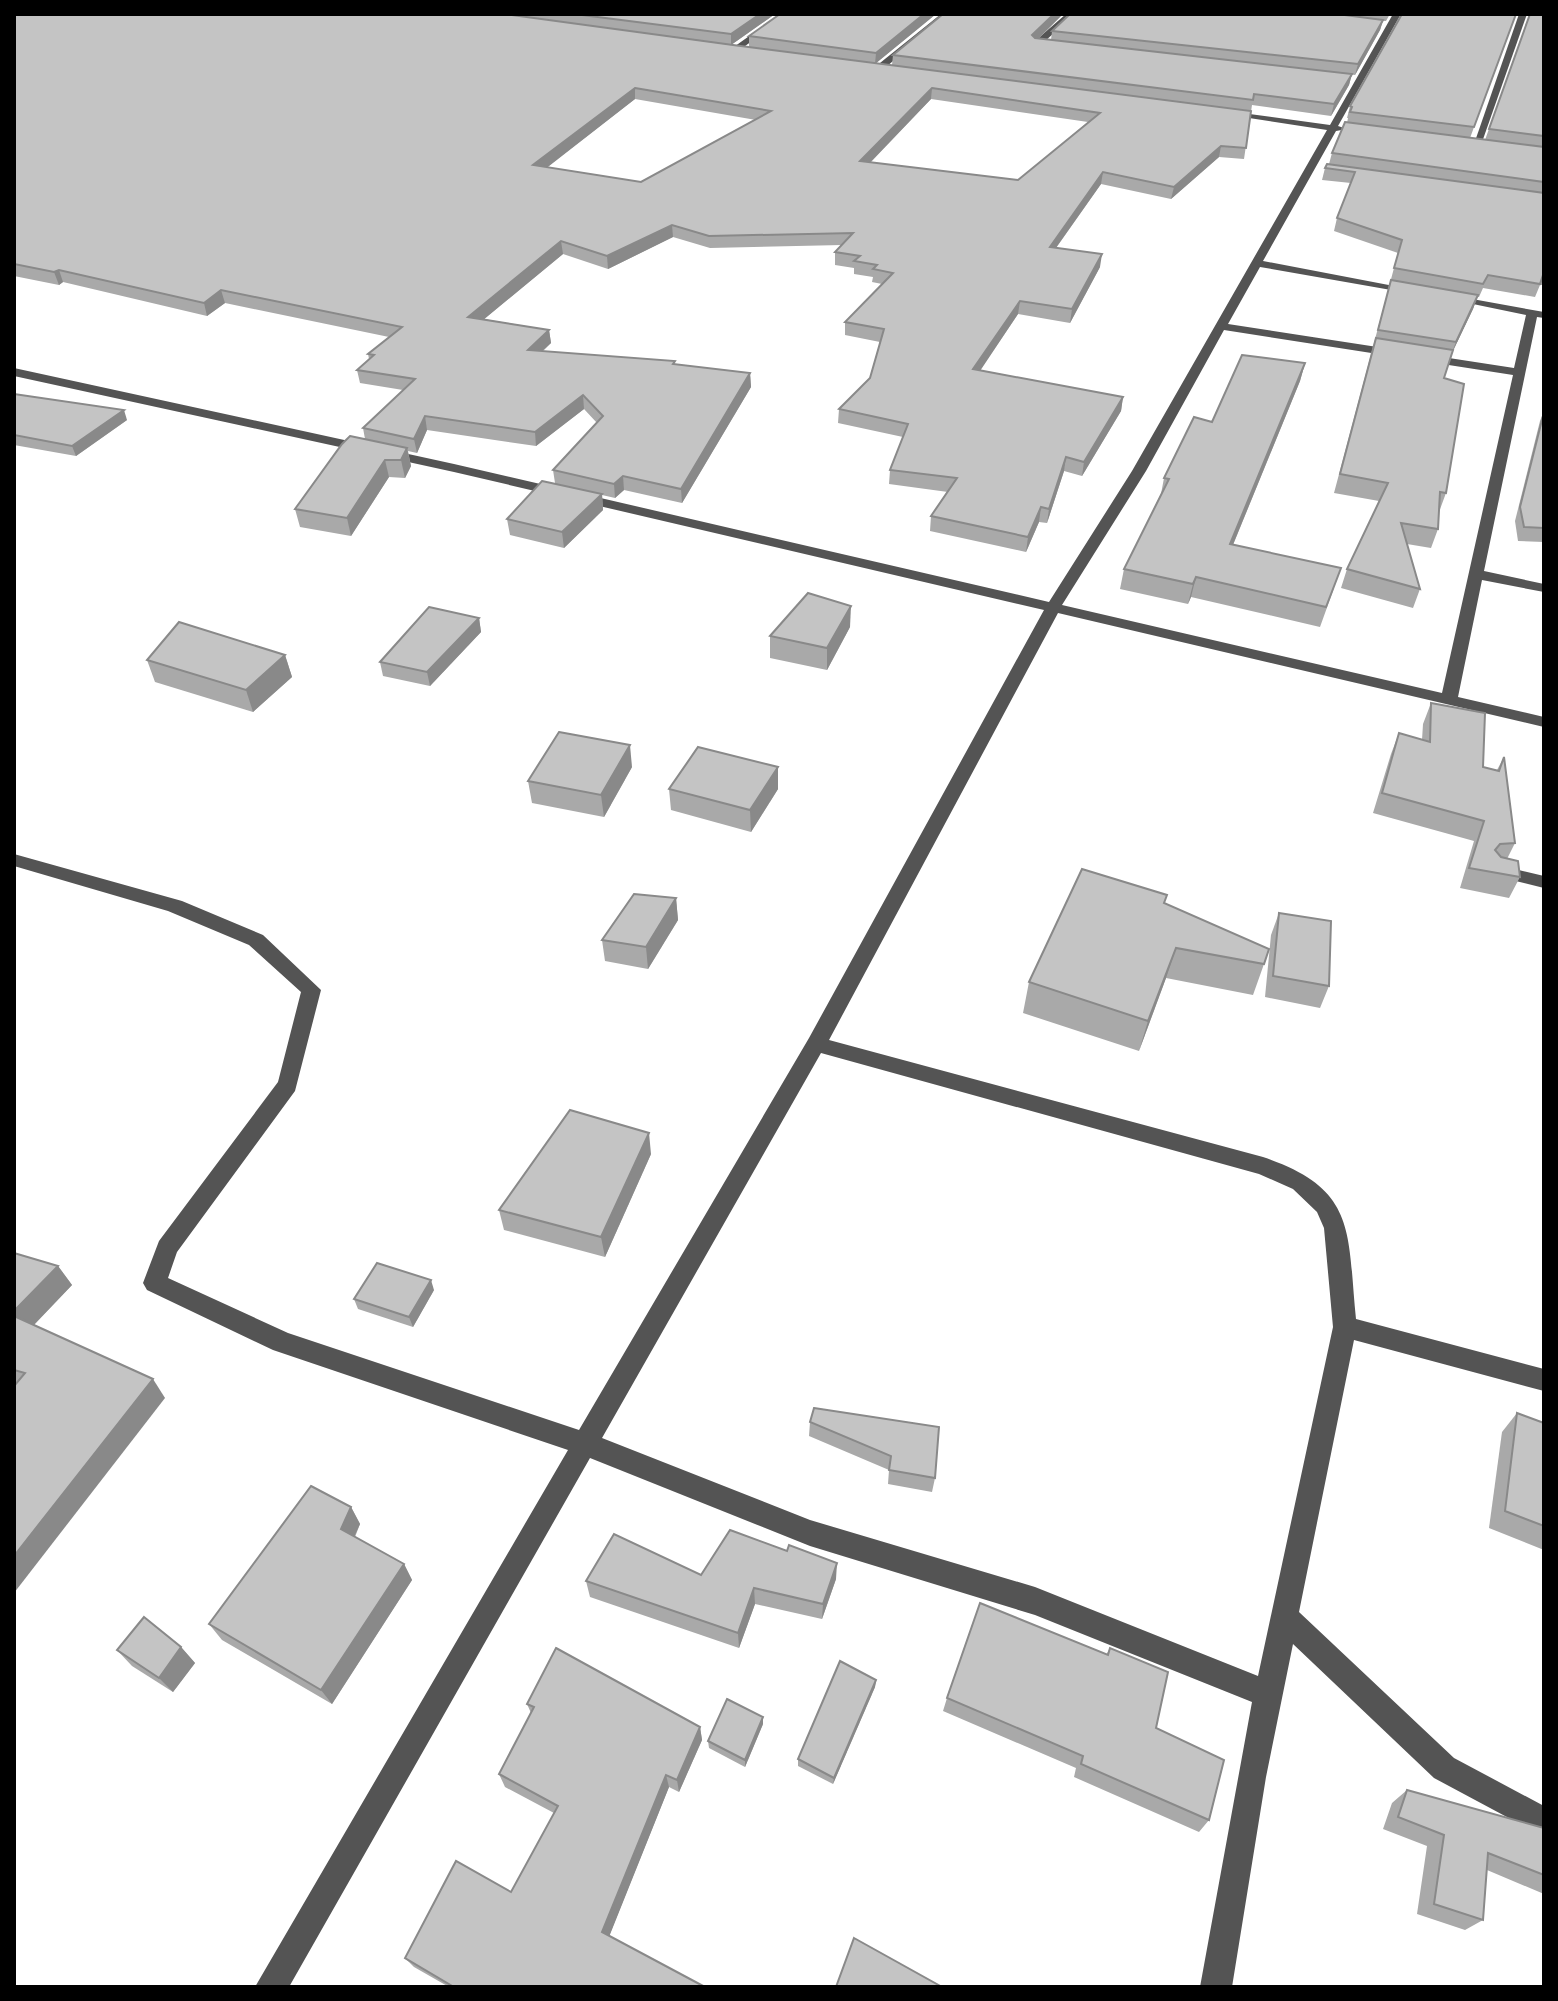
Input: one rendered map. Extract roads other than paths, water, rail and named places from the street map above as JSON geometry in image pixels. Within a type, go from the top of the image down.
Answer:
[{"type":"street","points":[[734,51],[785,14]]},
{"type":"street","points":[[878,69],[946,14]]},
{"type":"street","points":[[1071,14],[1038,43],[1043,47],[1075,51]]},
{"type":"street","points":[[1510,16],[1533,19]]},
{"type":"street","points":[[1476,145],[1522,16]]},
{"type":"street","points":[[271,1987],[816,1044],[1053,608],[1139,471],[1256,263],[1319,170],[1340,128],[1352,80],[1387,22]]},
{"type":"street","points":[[719,49],[763,55]]},
{"type":"street","points":[[864,68],[894,71]]},
{"type":"street","points":[[1223,113],[1340,128]]},
{"type":"street","points":[[1461,144],[1489,147]]},
{"type":"street","points":[[1256,263],[1425,293]]},
{"type":"street","points":[[1440,296],[1538,314],[1521,373],[1449,700]]},
{"type":"street","points":[[1219,326],[1521,373]]},
{"type":"street","points":[[14,372],[454,468],[1544,722]]},
{"type":"street","points":[[1475,574],[1544,588]]},
{"type":"street","points":[[14,860],[175,906],[256,940],[311,990],[288,1085],[167,1248],[155,1283],[282,1342],[586,1444],[810,1533],[1035,1601],[1268,1694]]},
{"type":"street","points":[[1497,871],[1544,882]]},
{"type":"street","points":[[816,1044],[1263,1166],[1301,1182],[1326,1206],[1335,1228],[1345,1327],[1251,1777],[1216,1987]]},
{"type":"street","points":[[1345,1327],[1544,1380]]},
{"type":"street","points":[[1286,1618],[1444,1768],[1544,1822]]}]
